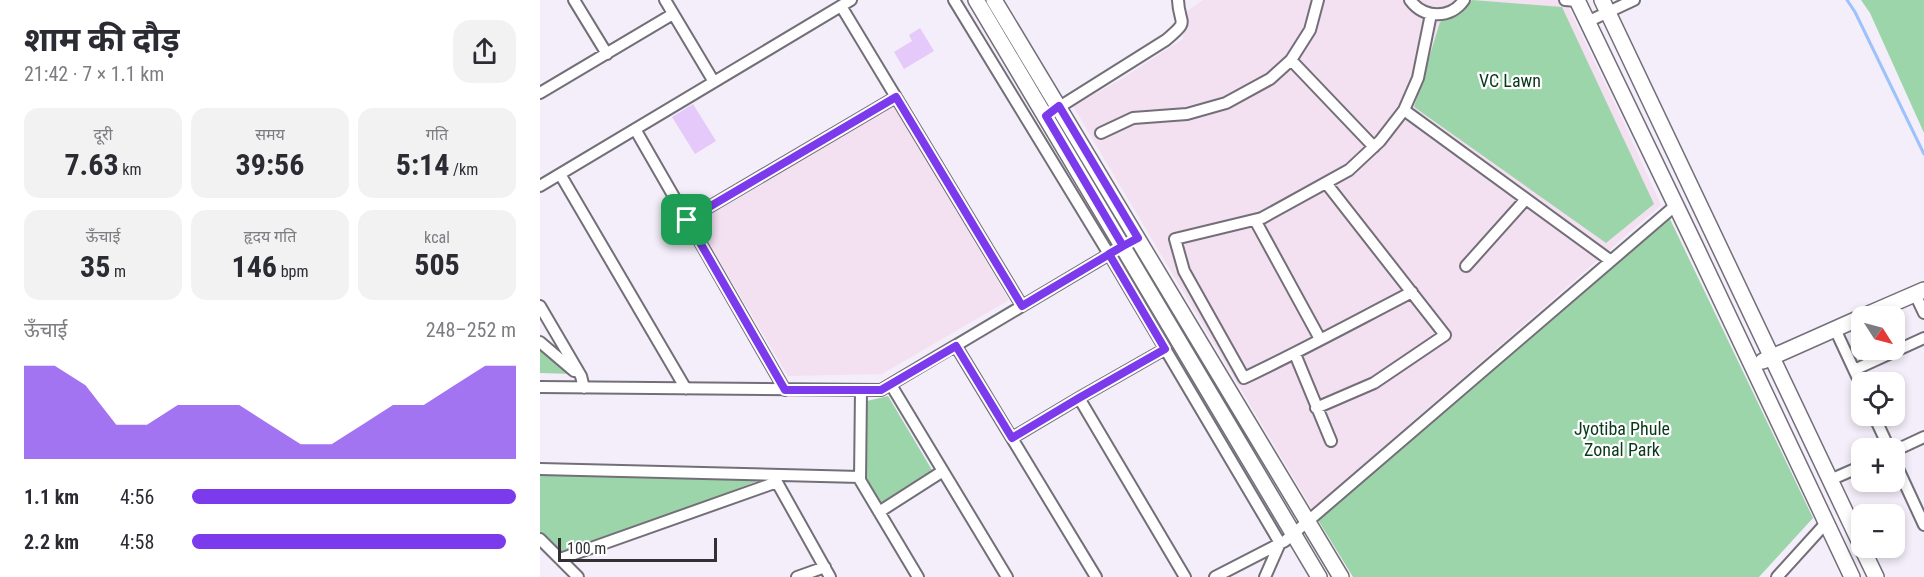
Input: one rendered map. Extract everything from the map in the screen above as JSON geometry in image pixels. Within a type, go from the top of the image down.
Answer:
[{"type":"street","points":[[574,0],[607,54]]},
{"type":"street","points":[[665,0],[714,82]]},
{"type":"street","points":[[954,0],[1109,254],[1280,543]]},
{"type":"street","points":[[976,0],[1319,577]]},
{"type":"street","points":[[994,0],[1341,577]]},
{"type":"street","points":[[1046,116],[1180,29],[1183,24],[1178,0]]},
{"type":"street","points":[[1101,133],[1133,118],[1187,114],[1226,103],[1270,79],[1291,60],[1310,30],[1318,0]]},
{"type":"street","points":[[1410,0],[1425,13],[1431,14],[1450,12],[1460,6],[1464,0]]},
{"type":"street","points":[[1565,0],[1577,0],[1852,577]]},
{"type":"street","points":[[1587,22],[1605,6],[1634,0]]},
{"type":"street","points":[[540,186],[846,3],[896,97],[1022,306]]},
{"type":"street","points":[[1605,6],[1851,524]]},
{"type":"street","points":[[541,91],[673,14]]},
{"type":"street","points":[[1412,292],[1295,354],[1244,378],[1184,271],[1175,239],[1262,218],[1349,170],[1374,147],[1404,110],[1418,78],[1431,14]]},
{"type":"street","points":[[1291,60],[1374,147]]},
{"type":"street","points":[[687,220],[896,97]]},
{"type":"street","points":[[1404,110],[1611,261]]},
{"type":"street","points":[[635,129],[785,390]]},
{"type":"street","points":[[560,174],[686,389]]},
{"type":"street","points":[[1316,408],[1374,383],[1445,335],[1326,183]]},
{"type":"street","points":[[1466,266],[1526,199]]},
{"type":"street","points":[[1215,577],[1293,534],[1676,205]]},
{"type":"street","points":[[1682,219],[1703,212]]},
{"type":"street","points":[[1255,220],[1320,339]]},
{"type":"street","points":[[540,387],[881,390],[1138,238]]},
{"type":"street","points":[[1888,306],[1920,292],[1924,313]]},
{"type":"street","points":[[540,306],[581,376],[584,388]]},
{"type":"street","points":[[1752,366],[1851,322]]},
{"type":"street","points":[[1835,329],[1854,370],[1924,338]]},
{"type":"street","points":[[540,342],[581,376]]},
{"type":"street","points":[[956,346],[1096,577]]},
{"type":"street","points":[[1012,438],[1165,349]]},
{"type":"street","points":[[1295,354],[1331,441]]},
{"type":"street","points":[[891,385],[1007,577]]},
{"type":"street","points":[[861,390],[860,480],[918,577]]},
{"type":"street","points":[[1079,398],[1185,577]]},
{"type":"street","points":[[1905,446],[1924,437]]},
{"type":"street","points":[[540,469],[775,478],[860,477]]},
{"type":"street","points":[[879,512],[943,471]]},
{"type":"street","points":[[1830,480],[1851,471]]},
{"type":"street","points":[[560,559],[775,478]]},
{"type":"street","points":[[775,478],[828,572],[797,577]]},
{"type":"street","points":[[1905,480],[1922,512],[1924,525]]},
{"type":"street","points":[[1777,577],[1826,522]]},
{"type":"street","points":[[540,538],[578,577]]},
{"type":"street","points":[[1265,577],[1280,543]]},
{"type":"street","points":[[1867,558],[1876,577]]},
{"type":"shaded area","points":[[1203,0],[1565,0],[1661,205],[1312,509],[1073,106],[1120,80],[1183,39],[1183,14]]},
{"type":"shaded area","points":[[893,105],[1009,300],[882,374],[788,376],[697,223]]},
{"type":"green space","name":"VC Lawn","points":[[1472,0],[1562,7],[1654,204],[1606,243],[1414,107],[1440,22],[1461,13]]},
{"type":"green space","points":[[1861,0],[1924,0],[1924,133],[1870,13]]},
{"type":"green space","name":"Jyotiba Phule Zonal Park","points":[[1669,217],[1813,518],[1759,577],[1353,577],[1318,520]]},
{"type":"green space","points":[[540,347],[573,374],[540,373]]},
{"type":"green space","points":[[888,396],[932,470],[881,503],[866,480],[867,401]]},
{"type":"green space","points":[[540,472],[773,475],[560,559],[540,537]]},
{"type":"building","points":[[920,28],[934,51],[904,69],[894,52],[912,41],[909,35]]},
{"type":"building","points":[[693,104],[716,141],[695,154],[672,117]]},
{"type":"waterway","points":[[1847,0],[1924,154]]},
{"type":"route","points":[[687,220],[785,390],[881,390],[956,346],[1012,438],[1165,349],[1109,254],[1123,246],[1046,116],[1059,106],[1138,238],[1123,246],[1022,306],[896,97],[687,220]]}]
